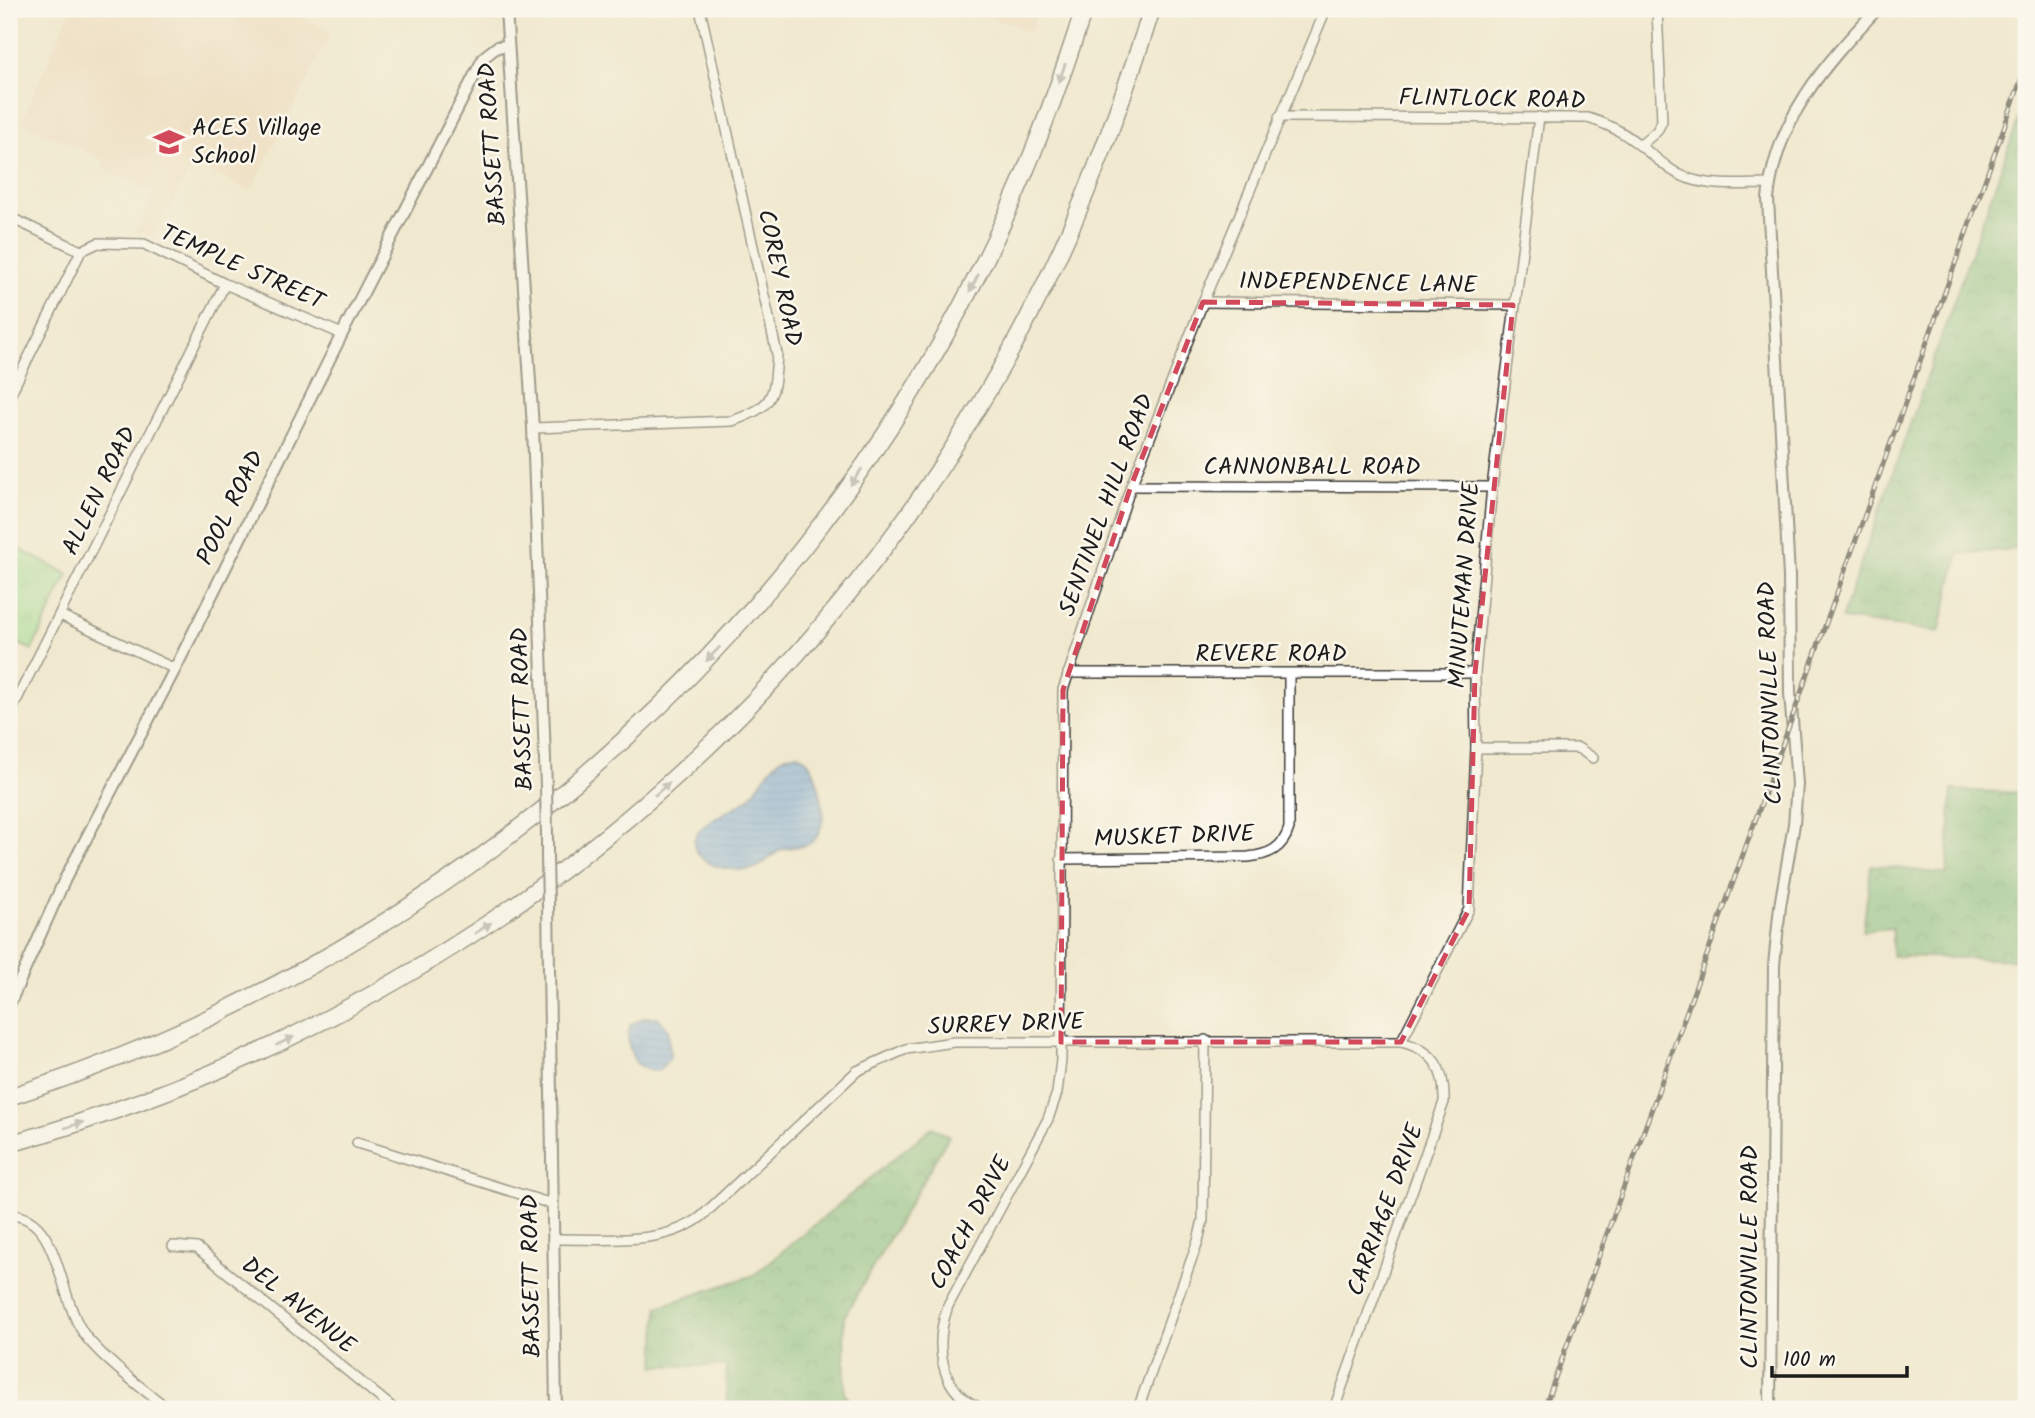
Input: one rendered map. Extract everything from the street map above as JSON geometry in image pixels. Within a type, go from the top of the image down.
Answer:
[{"type":"highway","points":[[9,1097],[109,1061],[194,1026],[292,978],[362,938],[457,876],[520,830],[593,770],[676,693],[744,620],[807,543],[864,466],[925,371],[973,284],[1014,198],[1050,108],[1084,9]]},
{"type":"highway","points":[[9,1144],[121,1109],[201,1079],[292,1038],[400,980],[567,869],[721,735],[784,668],[856,583],[926,489],[987,393],[1031,313],[1077,215],[1111,133],[1152,9]]},
{"type":"street","name":"BASSETT ROAD","points":[[506,9],[533,428],[546,788],[556,1409]]},
{"type":"street","name":"COREY ROAD","points":[[533,428],[732,422],[759,412],[774,390],[777,354],[700,9]]},
{"type":"street","name":"SENTINEL HILL ROAD","points":[[1061,1042],[1061,709],[1068,673],[1131,486],[1203,302],[1326,9]]},
{"type":"street","points":[[1642,144],[1657,131],[1662,121],[1657,9]]},
{"type":"street","name":"CLINTONVILLE ROAD","points":[[1770,1409],[1774,965],[1797,784],[1790,693],[1788,549],[1768,238],[1769,184],[1782,137],[1799,103],[1817,76],[1877,9]]},
{"type":"street","name":"POOL ROAD","points":[[9,1004],[65,879],[175,669],[484,57],[498,47],[507,46]]},
{"type":"street","name":"FLINTLOCK ROAD","points":[[1279,117],[1588,118],[1611,124],[1642,144],[1671,170],[1696,180],[1724,184],[1769,184]]},
{"type":"street","name":"MINUTEMAN DRIVE","points":[[1401,1042],[1469,909],[1476,748],[1475,673],[1492,487],[1513,305],[1539,117]]},
{"type":"street","points":[[9,217],[81,251],[9,397]]},
{"type":"street","name":"TEMPLE STREET","points":[[81,251],[98,243],[144,244],[225,284],[342,334]]},
{"type":"street","name":"ALLEN ROAD","points":[[9,715],[225,284]]},
{"type":"street","name":"INDEPENDENCE LANE","points":[[1203,302],[1513,305]]},
{"type":"street","name":"CANNONBALL ROAD","points":[[1131,486],[1492,487]]},
{"type":"street","points":[[60,615],[175,669]]},
{"type":"street","name":"REVERE ROAD","points":[[1068,673],[1475,673]]},
{"type":"street","name":"MUSKET DRIVE","points":[[1061,859],[1248,857],[1271,852],[1280,846],[1289,828],[1289,674]]},
{"type":"street","points":[[1476,748],[1578,748],[1593,758]]},
{"type":"street","points":[[1138,1409],[1198,1241],[1203,1220],[1205,1040]]},
{"type":"street","name":"SURREY DRIVE","points":[[553,1239],[651,1237],[684,1228],[701,1217],[845,1080],[892,1053],[933,1043],[1205,1040],[1401,1042]]},
{"type":"street","name":"COACH DRIVE","points":[[983,1409],[958,1394],[948,1378],[940,1352],[942,1324],[1048,1119],[1057,1093],[1061,1042]]},
{"type":"street","name":"CARRIAGE DRIVE","points":[[1334,1409],[1444,1102],[1443,1079],[1434,1059],[1426,1051],[1401,1042]]},
{"type":"street","points":[[357,1143],[552,1204]]},
{"type":"street","points":[[9,1215],[31,1219],[43,1230],[72,1313],[86,1336],[107,1359],[168,1409]]},
{"type":"street","name":"DEL AVENUE","points":[[173,1246],[197,1248],[394,1409]]},
{"type":"highlighted area","points":[[1203,302],[1513,305],[1475,673],[1469,909],[1401,1042],[1061,1042],[1063,690],[1131,486]]},
{"type":"shaded area","name":"ACES Village School","points":[[71,9],[283,9],[332,32],[251,191],[193,164],[154,237],[135,232],[153,193],[102,169],[105,161],[21,122]]},
{"type":"shaded area","points":[[968,9],[1038,9],[1031,31]]},
{"type":"green space","points":[[2026,98],[2026,548],[1959,554],[1939,632],[1841,619]]},
{"type":"green space","points":[[9,544],[68,574],[32,650],[9,639]]},
{"type":"green space","points":[[1952,790],[2026,793],[2026,960],[1892,956],[1892,928],[1863,931],[1871,865],[1947,874]]},
{"type":"green space","points":[[932,1127],[949,1136],[844,1317],[845,1394],[857,1409],[727,1409],[726,1366],[655,1366],[658,1307],[754,1275]]},
{"type":"water","points":[[798,754],[811,766],[821,797],[822,824],[813,841],[779,851],[752,869],[721,867],[702,858],[695,848],[695,838],[700,830],[749,798],[782,758]]},
{"type":"water","points":[[645,1017],[658,1017],[668,1029],[670,1058],[658,1071],[642,1067],[632,1056],[630,1049],[630,1025]]},
{"type":"railway","points":[[1544,1409],[2026,66]]},
{"type":"place","name":"ACES Village School","points":[[169,142]]}]
